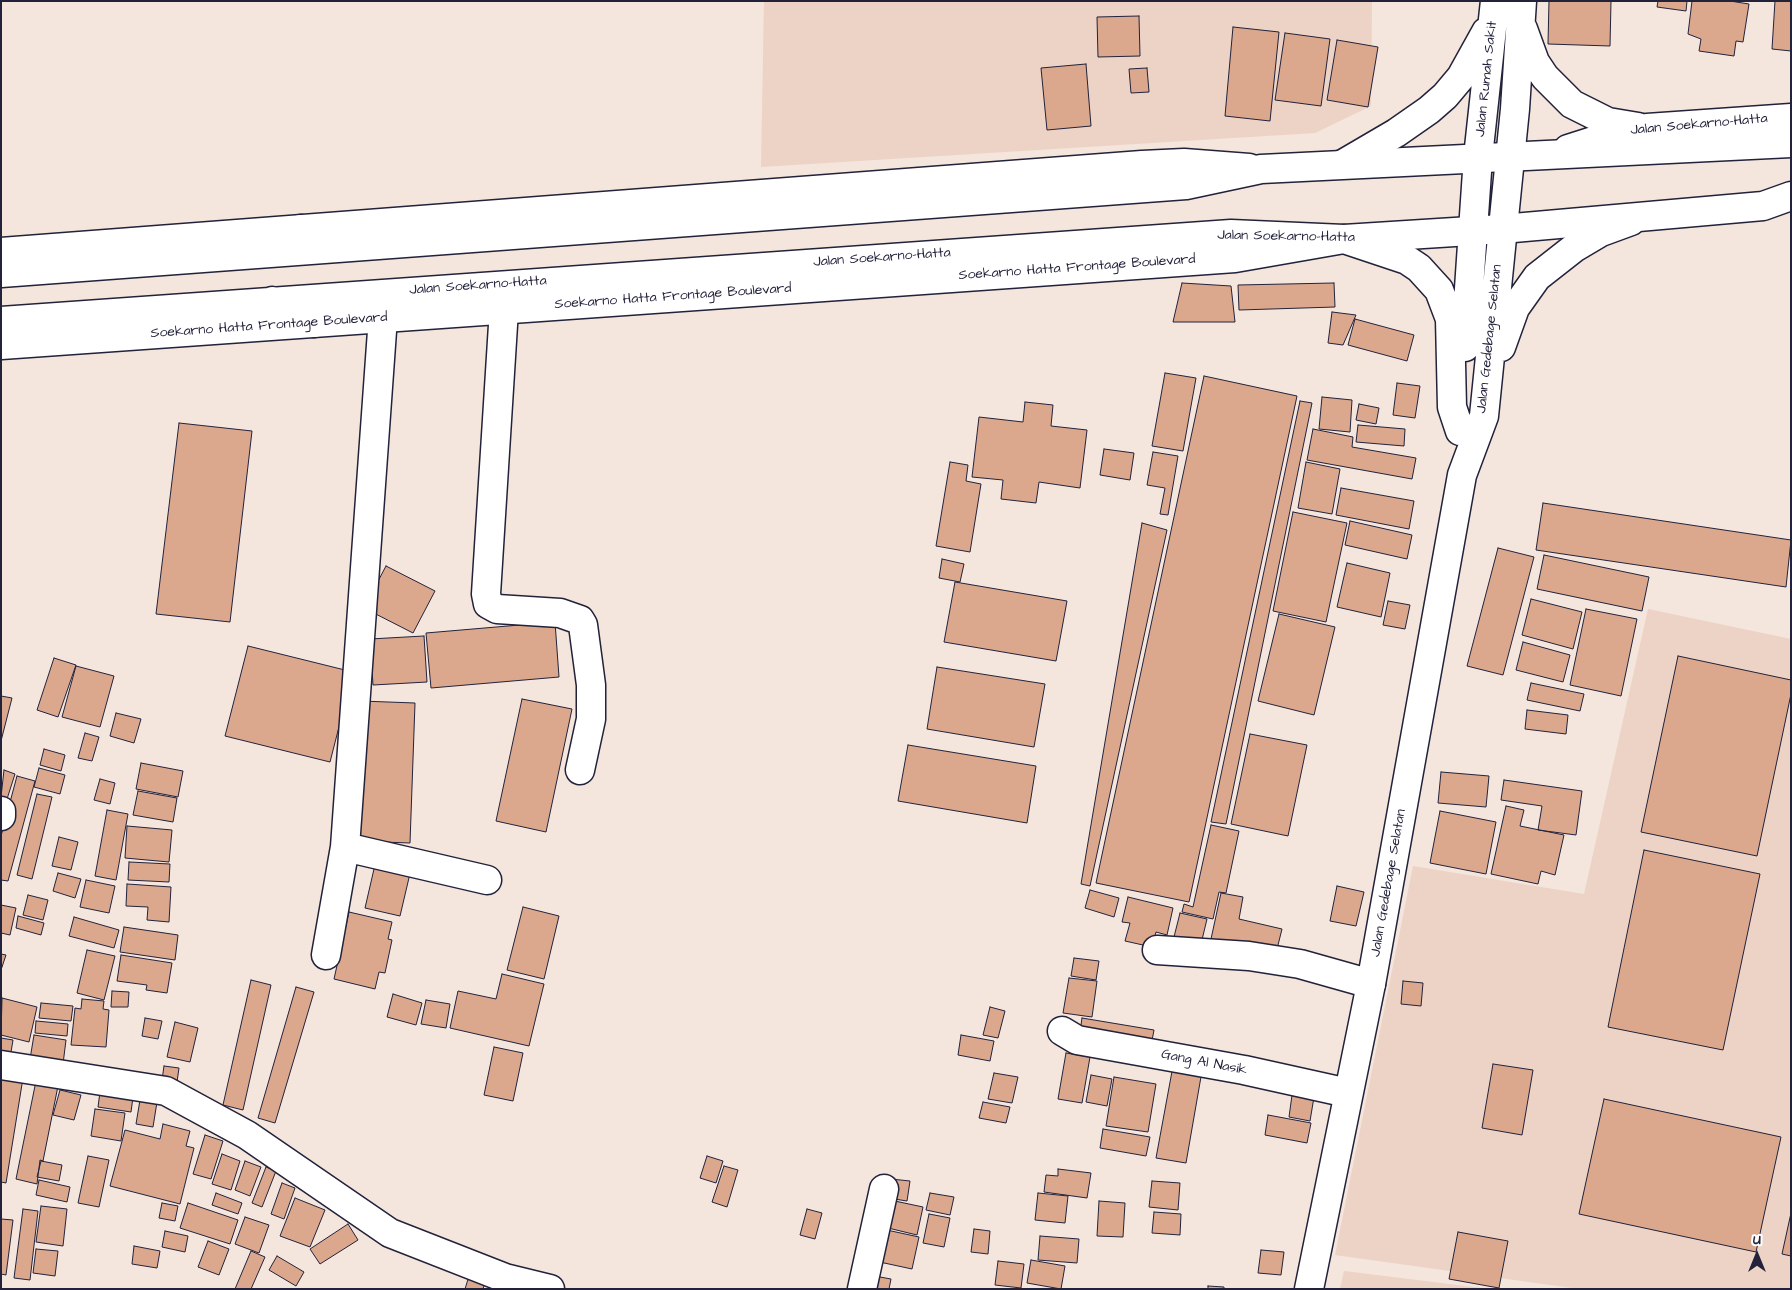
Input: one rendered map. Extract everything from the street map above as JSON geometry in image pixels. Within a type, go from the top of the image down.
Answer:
[{"type":"main road","name":"Jalan Rumah Sakit","points":[[1473,231],[1478,157],[1495,1]]},
{"type":"main road","points":[[1343,164],[1404,128],[1445,96],[1475,55],[1486,33],[1495,1]]},
{"type":"main road","name":"Jalan Rumah Sakit","points":[[1502,230],[1521,6]]},
{"type":"main road","points":[[1521,6],[1523,28],[1535,62],[1557,91],[1572,104],[1608,122],[1647,128]]},
{"type":"main road","name":"Jalan Soekarno-Hatta","points":[[1550,155],[1615,134],[1647,128],[1791,118]]},
{"type":"main road","name":"Jalan Soekarno-Hatta","points":[[1,273],[1186,185],[1261,169],[1509,155],[1550,155],[1791,143]]},
{"type":"main road","points":[[1,252],[1142,165],[1184,163],[1261,169]]},
{"type":"main road","name":"Jalan Soekarno-Hatta","points":[[1763,206],[1791,196]]},
{"type":"main road","name":"Jalan Soekarno-Hatta","points":[[1,321],[1231,234],[1344,239],[1502,230],[1763,206],[1791,209]]},
{"type":"main road","points":[[1484,416],[1492,392],[1508,324],[1525,292],[1537,277],[1574,248],[1600,232],[1642,217]]},
{"type":"main road","points":[[260,253],[301,229]]},
{"type":"main road","name":"Jalan Gedebage Selatan","points":[[1309,1289],[1371,984],[1462,475],[1484,416],[1502,230]]},
{"type":"main road","name":"Jalan Gedebage Selatan","points":[[1462,475],[1460,431],[1473,231]]},
{"type":"main road","points":[[1344,239],[1407,260],[1424,273],[1439,290],[1450,319],[1452,407],[1460,431]]},
{"type":"main road","name":"Soekarno Hatta Frontage Boulevard","points":[[1,345],[1235,258],[1344,239]]},
{"type":"main road","points":[[272,301],[314,323]]},
{"type":"main road","points":[[504,309],[486,594],[488,604],[497,609],[560,613],[580,620],[583,626],[591,685],[591,719],[580,770]]},
{"type":"main road","points":[[326,955],[344,847],[383,318]]},
{"type":"main road","points":[[1,811],[1,816]]},
{"type":"main road","points":[[344,847],[488,880]]},
{"type":"main road","points":[[1157,950],[1249,956],[1300,964],[1371,984]]},
{"type":"main road","name":"Gang Al Nasik","points":[[1062,1031],[1077,1040],[1244,1070],[1348,1094]]},
{"type":"main road","points":[[1,1065],[166,1091],[247,1135],[390,1233],[505,1278],[550,1289]]},
{"type":"main road","points":[[862,1289],[884,1188]]},
{"type":"shaded area","points":[[764,1],[1372,1],[1371,106],[1315,133],[761,167]]},
{"type":"shaded area","points":[[1648,609],[1791,639],[1791,1289],[1579,1289],[1335,1255],[1413,866],[1584,894]]},
{"type":"shaded area","points":[[1344,1271],[1490,1289],[1340,1289]]},
{"type":"building","points":[[1549,1],[1611,1],[1610,46],[1548,44]]},
{"type":"building","points":[[1658,1],[1687,1],[1686,11],[1657,7]]},
{"type":"building","points":[[1692,1],[1730,1],[1749,4],[1743,42],[1736,41],[1734,56],[1699,51],[1701,39],[1688,34]]},
{"type":"building","points":[[1775,1],[1791,1],[1791,51],[1772,49]]},
{"type":"building","points":[[1139,16],[1140,56],[1098,57],[1097,17]]},
{"type":"building","points":[[1233,27],[1279,32],[1270,121],[1225,116]]},
{"type":"building","points":[[1285,33],[1330,39],[1321,106],[1275,100]]},
{"type":"building","points":[[1337,40],[1378,47],[1368,107],[1327,100]]},
{"type":"building","points":[[1086,64],[1091,126],[1047,130],[1041,68]]},
{"type":"building","points":[[1147,68],[1149,92],[1131,93],[1129,69]]},
{"type":"building","points":[[1182,283],[1231,286],[1235,322],[1173,322]]},
{"type":"building","points":[[1334,283],[1335,307],[1239,310],[1238,285]]},
{"type":"building","points":[[1332,312],[1356,315],[1343,345],[1328,343]]},
{"type":"building","points":[[1355,319],[1414,335],[1407,361],[1348,345]]},
{"type":"building","points":[[1165,373],[1196,378],[1183,451],[1152,446]]},
{"type":"building","points":[[1204,376],[1297,396],[1189,902],[1096,883]]},
{"type":"building","points":[[1397,383],[1420,386],[1415,418],[1393,415]]},
{"type":"building","points":[[1322,397],[1352,400],[1350,432],[1319,429]]},
{"type":"building","points":[[1300,401],[1312,403],[1226,824],[1211,822]]},
{"type":"building","points":[[1025,402],[1053,405],[1051,426],[1087,430],[1080,488],[1039,482],[1036,503],[1001,499],[1003,480],[972,477],[979,417],[1023,422]]},
{"type":"building","points":[[1359,404],[1379,408],[1376,424],[1356,420]]},
{"type":"building","points":[[179,423],[252,431],[230,622],[156,614]]},
{"type":"building","points":[[1358,425],[1405,429],[1404,446],[1356,442]]},
{"type":"building","points":[[1313,429],[1353,437],[1352,447],[1416,458],[1412,479],[1307,460]]},
{"type":"building","points":[[1104,449],[1134,453],[1130,480],[1100,475]]},
{"type":"building","points":[[1153,452],[1178,456],[1168,515],[1160,514],[1165,488],[1147,485]]},
{"type":"building","points":[[950,462],[968,465],[966,481],[981,484],[970,552],[936,546]]},
{"type":"building","points":[[1306,462],[1340,469],[1332,514],[1298,508]]},
{"type":"building","points":[[1341,488],[1414,501],[1409,529],[1336,515]]},
{"type":"building","points":[[1543,503],[1791,540],[1786,587],[1536,550]]},
{"type":"building","points":[[1293,512],[1347,523],[1326,622],[1273,611]]},
{"type":"building","points":[[1350,521],[1412,535],[1407,559],[1345,545]]},
{"type":"building","points":[[1142,523],[1167,530],[1090,886],[1081,884]]},
{"type":"building","points":[[1498,548],[1534,557],[1503,675],[1467,666]]},
{"type":"building","points":[[1544,555],[1649,577],[1642,611],[1537,589]]},
{"type":"building","points":[[942,559],[964,564],[960,582],[939,578]]},
{"type":"building","points":[[1347,563],[1390,573],[1381,617],[1337,607]]},
{"type":"building","points":[[386,566],[435,591],[413,633],[364,608]]},
{"type":"building","points":[[955,582],[1067,601],[1056,661],[944,642]]},
{"type":"building","points":[[1531,599],[1582,612],[1573,649],[1522,635]]},
{"type":"building","points":[[1388,601],[1410,605],[1405,629],[1383,625]]},
{"type":"building","points":[[1586,609],[1637,619],[1621,696],[1570,685]]},
{"type":"building","points":[[1279,614],[1335,627],[1314,715],[1258,701]]},
{"type":"building","points":[[555,622],[559,677],[431,688],[426,633]]},
{"type":"building","points":[[424,636],[427,682],[373,685],[370,639]]},
{"type":"building","points":[[1523,642],[1570,655],[1563,682],[1516,670]]},
{"type":"building","points":[[248,646],[353,672],[330,762],[225,736]]},
{"type":"building","points":[[1678,656],[1791,680],[1791,694],[1757,856],[1641,832]]},
{"type":"building","points":[[54,658],[76,665],[58,717],[37,710]]},
{"type":"building","points":[[76,666],[114,676],[100,727],[62,717]]},
{"type":"building","points":[[937,667],[1045,684],[1034,747],[927,729]]},
{"type":"building","points":[[1531,683],[1584,694],[1580,711],[1527,700]]},
{"type":"building","points":[[1,696],[12,698],[1,741]]},
{"type":"building","points":[[522,699],[572,709],[546,832],[496,821]]},
{"type":"building","points":[[361,701],[415,703],[410,843],[356,841]]},
{"type":"building","points":[[1527,710],[1568,715],[1566,734],[1525,729]]},
{"type":"building","points":[[116,713],[141,719],[134,743],[110,736]]},
{"type":"building","points":[[85,733],[99,737],[92,761],[78,758]]},
{"type":"building","points":[[1250,734],[1307,745],[1288,836],[1231,824]]},
{"type":"building","points":[[908,745],[1036,766],[1027,823],[898,801]]},
{"type":"building","points":[[44,749],[65,755],[61,771],[40,765]]},
{"type":"building","points":[[141,763],[183,771],[178,797],[136,789]]},
{"type":"building","points":[[39,768],[65,775],[60,794],[34,787]]},
{"type":"building","points":[[4,770],[15,774],[7,799],[1,797]]},
{"type":"building","points":[[1441,772],[1489,776],[1486,807],[1438,803]]},
{"type":"building","points":[[17,776],[35,781],[8,881],[1,880],[1,836]]},
{"type":"building","points":[[100,779],[115,783],[110,804],[94,800]]},
{"type":"building","points":[[1504,780],[1582,791],[1576,835],[1538,830],[1542,806],[1501,800]]},
{"type":"building","points":[[138,791],[177,798],[173,822],[133,815]]},
{"type":"building","points":[[37,794],[52,797],[32,879],[17,875]]},
{"type":"building","points":[[1506,806],[1524,810],[1520,826],[1564,835],[1555,875],[1541,871],[1538,884],[1491,874]]},
{"type":"building","points":[[107,810],[128,814],[116,880],[95,876]]},
{"type":"building","points":[[1440,811],[1496,822],[1486,874],[1430,863]]},
{"type":"building","points":[[1211,825],[1239,831],[1226,893],[1219,892],[1213,919],[1182,912],[1184,904],[1193,907]]},
{"type":"building","points":[[127,826],[172,830],[169,862],[125,858]]},
{"type":"building","points":[[59,837],[78,842],[71,870],[52,866]]},
{"type":"building","points":[[1644,850],[1760,874],[1723,1050],[1608,1027]]},
{"type":"building","points":[[377,856],[412,865],[400,916],[365,908]]},
{"type":"building","points":[[129,862],[170,864],[169,882],[128,880]]},
{"type":"building","points":[[58,873],[81,879],[75,898],[53,891]]},
{"type":"building","points":[[86,880],[115,886],[109,913],[80,907]]},
{"type":"building","points":[[127,884],[171,887],[169,922],[147,920],[148,907],[126,906]]},
{"type":"building","points":[[1337,886],[1364,892],[1356,926],[1330,921]]},
{"type":"building","points":[[1090,890],[1119,898],[1114,917],[1085,908]]},
{"type":"building","points":[[1221,893],[1243,897],[1239,919],[1282,929],[1276,953],[1211,939]]},
{"type":"building","points":[[28,895],[48,900],[43,920],[23,915]]},
{"type":"building","points":[[1128,897],[1173,908],[1167,935],[1156,932],[1152,947],[1125,941],[1130,923],[1122,922]]},
{"type":"building","points":[[1,905],[16,908],[10,935],[1,933]]},
{"type":"building","points":[[523,907],[559,916],[544,979],[507,970]]},
{"type":"building","points":[[349,912],[392,922],[388,939],[392,940],[385,973],[379,972],[375,989],[334,979]]},
{"type":"building","points":[[1180,913],[1207,919],[1201,944],[1172,945]]},
{"type":"building","points":[[18,916],[44,923],[41,935],[16,928]]},
{"type":"building","points":[[74,917],[119,930],[114,948],[69,936]]},
{"type":"building","points":[[124,927],[178,935],[175,960],[120,952]]},
{"type":"building","points":[[87,950],[115,956],[104,1000],[77,993]]},
{"type":"building","points":[[1,954],[6,955],[1,970]]},
{"type":"building","points":[[121,955],[172,963],[167,993],[146,990],[147,985],[117,981]]},
{"type":"building","points":[[1074,958],[1099,961],[1096,980],[1071,976]]},
{"type":"building","points":[[502,974],[544,984],[529,1046],[450,1028],[458,991],[496,999]]},
{"type":"building","points":[[1069,978],[1097,981],[1092,1017],[1063,1013]]},
{"type":"building","points":[[251,980],[271,985],[243,1110],[223,1105]]},
{"type":"building","points":[[1403,981],[1423,983],[1421,1006],[1401,1004]]},
{"type":"building","points":[[296,987],[314,992],[275,1123],[258,1118]]},
{"type":"building","points":[[112,991],[129,992],[128,1007],[111,1007]]},
{"type":"building","points":[[393,994],[422,1003],[416,1025],[387,1017]]},
{"type":"building","points":[[2,998],[37,1007],[29,1042],[1,1035]]},
{"type":"building","points":[[82,999],[104,1001],[103,1009],[109,1010],[106,1047],[71,1045],[75,1008],[81,1009]]},
{"type":"building","points":[[426,1000],[450,1004],[446,1028],[421,1024]]},
{"type":"building","points":[[41,1003],[73,1006],[71,1021],[39,1018]]},
{"type":"building","points":[[990,1007],[1005,1011],[998,1038],[983,1035]]},
{"type":"building","points":[[145,1018],[162,1021],[158,1039],[142,1036]]},
{"type":"building","points":[[1082,1018],[1154,1030],[1150,1051],[1079,1039]]},
{"type":"building","points":[[36,1021],[68,1024],[67,1036],[35,1033]]},
{"type":"building","points":[[175,1022],[198,1028],[190,1062],[167,1057]]},
{"type":"building","points":[[34,1035],[66,1040],[63,1064],[30,1059]]},
{"type":"building","points":[[961,1035],[994,1041],[990,1061],[958,1055]]},
{"type":"building","points":[[1,1038],[13,1040],[10,1058],[1,1056]]},
{"type":"building","points":[[494,1047],[523,1053],[513,1101],[484,1095]]},
{"type":"building","points":[[1066,1053],[1090,1057],[1082,1103],[1058,1099]]},
{"type":"building","points":[[1493,1064],[1533,1070],[1522,1135],[1482,1128]]},
{"type":"building","points":[[164,1066],[179,1068],[177,1082],[162,1080]]},
{"type":"building","points":[[1173,1066],[1202,1071],[1186,1163],[1156,1158]]},
{"type":"building","points":[[994,1073],[1018,1077],[1012,1103],[988,1099]]},
{"type":"building","points":[[1,1075],[23,1078],[6,1183],[1,1182]]},
{"type":"building","points":[[1091,1075],[1112,1079],[1107,1106],[1086,1102]]},
{"type":"building","points":[[1114,1077],[1156,1084],[1148,1132],[1106,1126]]},
{"type":"building","points":[[36,1081],[58,1086],[43,1161],[40,1160],[37,1184],[16,1179]]},
{"type":"building","points":[[1293,1088],[1315,1091],[1310,1121],[1289,1117]]},
{"type":"building","points":[[60,1090],[81,1095],[74,1120],[53,1115]]},
{"type":"building","points":[[100,1092],[133,1097],[131,1112],[98,1107]]},
{"type":"building","points":[[1604,1099],[1781,1137],[1756,1252],[1579,1214]]},
{"type":"building","points":[[140,1100],[157,1102],[153,1127],[136,1124]]},
{"type":"building","points":[[983,1102],[1010,1107],[1006,1123],[979,1118]]},
{"type":"building","points":[[95,1109],[125,1113],[121,1141],[91,1136]]},
{"type":"building","points":[[1268,1115],[1311,1123],[1307,1143],[1265,1135]]},
{"type":"building","points":[[163,1124],[190,1131],[186,1146],[194,1148],[180,1204],[110,1186],[125,1130],[160,1139]]},
{"type":"building","points":[[1103,1129],[1150,1137],[1146,1156],[1100,1148]]},
{"type":"building","points":[[205,1135],[223,1141],[211,1179],[193,1174]]},
{"type":"building","points":[[222,1154],[240,1161],[231,1190],[212,1184]]},
{"type":"building","points":[[88,1156],[109,1160],[99,1207],[78,1203]]},
{"type":"building","points":[[707,1156],[723,1161],[716,1183],[700,1178]]},
{"type":"building","points":[[41,1161],[62,1165],[59,1181],[37,1177]]},
{"type":"building","points":[[245,1161],[261,1167],[250,1196],[235,1190]]},
{"type":"building","points":[[724,1166],[738,1170],[727,1207],[712,1202]]},
{"type":"building","points":[[266,1167],[276,1171],[262,1207],[252,1203]]},
{"type":"building","points":[[1058,1169],[1091,1173],[1087,1198],[1044,1192],[1046,1175],[1058,1176]]},
{"type":"building","points":[[891,1179],[910,1181],[907,1201],[888,1198]]},
{"type":"building","points":[[39,1180],[70,1187],[67,1202],[36,1195]]},
{"type":"building","points":[[1152,1181],[1180,1183],[1178,1210],[1149,1207]]},
{"type":"building","points":[[282,1183],[295,1188],[284,1219],[271,1214]]},
{"type":"building","points":[[216,1193],[242,1203],[238,1214],[212,1205]]},
{"type":"building","points":[[930,1193],[954,1197],[950,1215],[926,1210]]},
{"type":"building","points":[[1038,1193],[1068,1196],[1065,1223],[1035,1220]]},
{"type":"building","points":[[295,1198],[325,1210],[310,1247],[280,1236]]},
{"type":"building","points":[[890,1200],[923,1207],[917,1235],[884,1227]]},
{"type":"building","points":[[1099,1201],[1125,1203],[1123,1237],[1097,1236]]},
{"type":"building","points":[[162,1203],[178,1206],[175,1221],[159,1218]]},
{"type":"building","points":[[188,1203],[238,1220],[230,1244],[180,1228]]},
{"type":"building","points":[[41,1206],[67,1209],[63,1246],[36,1242]]},
{"type":"building","points":[[23,1209],[38,1211],[30,1280],[14,1278]]},
{"type":"building","points":[[807,1209],[822,1213],[815,1239],[800,1235]]},
{"type":"building","points":[[1154,1212],[1181,1214],[1180,1235],[1152,1233]]},
{"type":"building","points":[[1791,1213],[1791,1256],[1782,1254]]},
{"type":"building","points":[[929,1214],[950,1218],[944,1247],[923,1243]]},
{"type":"building","points":[[245,1217],[269,1225],[259,1253],[235,1244]]},
{"type":"building","points":[[1,1219],[13,1220],[6,1275],[1,1274]]},
{"type":"building","points":[[348,1224],[358,1240],[320,1264],[310,1249]]},
{"type":"building","points":[[882,1229],[919,1237],[912,1269],[875,1261]]},
{"type":"building","points":[[974,1229],[990,1231],[988,1254],[971,1252]]},
{"type":"building","points":[[165,1231],[188,1236],[185,1252],[162,1247]]},
{"type":"building","points":[[1458,1232],[1508,1241],[1499,1288],[1449,1279]]},
{"type":"building","points":[[1040,1236],[1079,1239],[1077,1263],[1038,1260]]},
{"type":"building","points":[[208,1241],[229,1249],[219,1275],[198,1267]]},
{"type":"building","points":[[134,1246],[160,1251],[157,1268],[132,1264]]},
{"type":"building","points":[[36,1249],[58,1251],[55,1276],[33,1273]]},
{"type":"building","points":[[1261,1250],[1284,1252],[1281,1275],[1258,1273]]},
{"type":"building","points":[[251,1251],[265,1257],[251,1289],[235,1289]]},
{"type":"building","points":[[277,1256],[304,1272],[296,1286],[269,1270]]},
{"type":"building","points":[[1031,1260],[1065,1266],[1061,1289],[1027,1283]]},
{"type":"building","points":[[998,1261],[1024,1264],[1021,1288],[995,1285]]},
{"type":"building","points":[[869,1275],[891,1279],[889,1289],[866,1289]]},
{"type":"building","points":[[469,1276],[485,1282],[483,1289],[465,1289]]},
{"type":"building","points":[[1208,1286],[1224,1287],[1224,1289],[1208,1289]]}]
